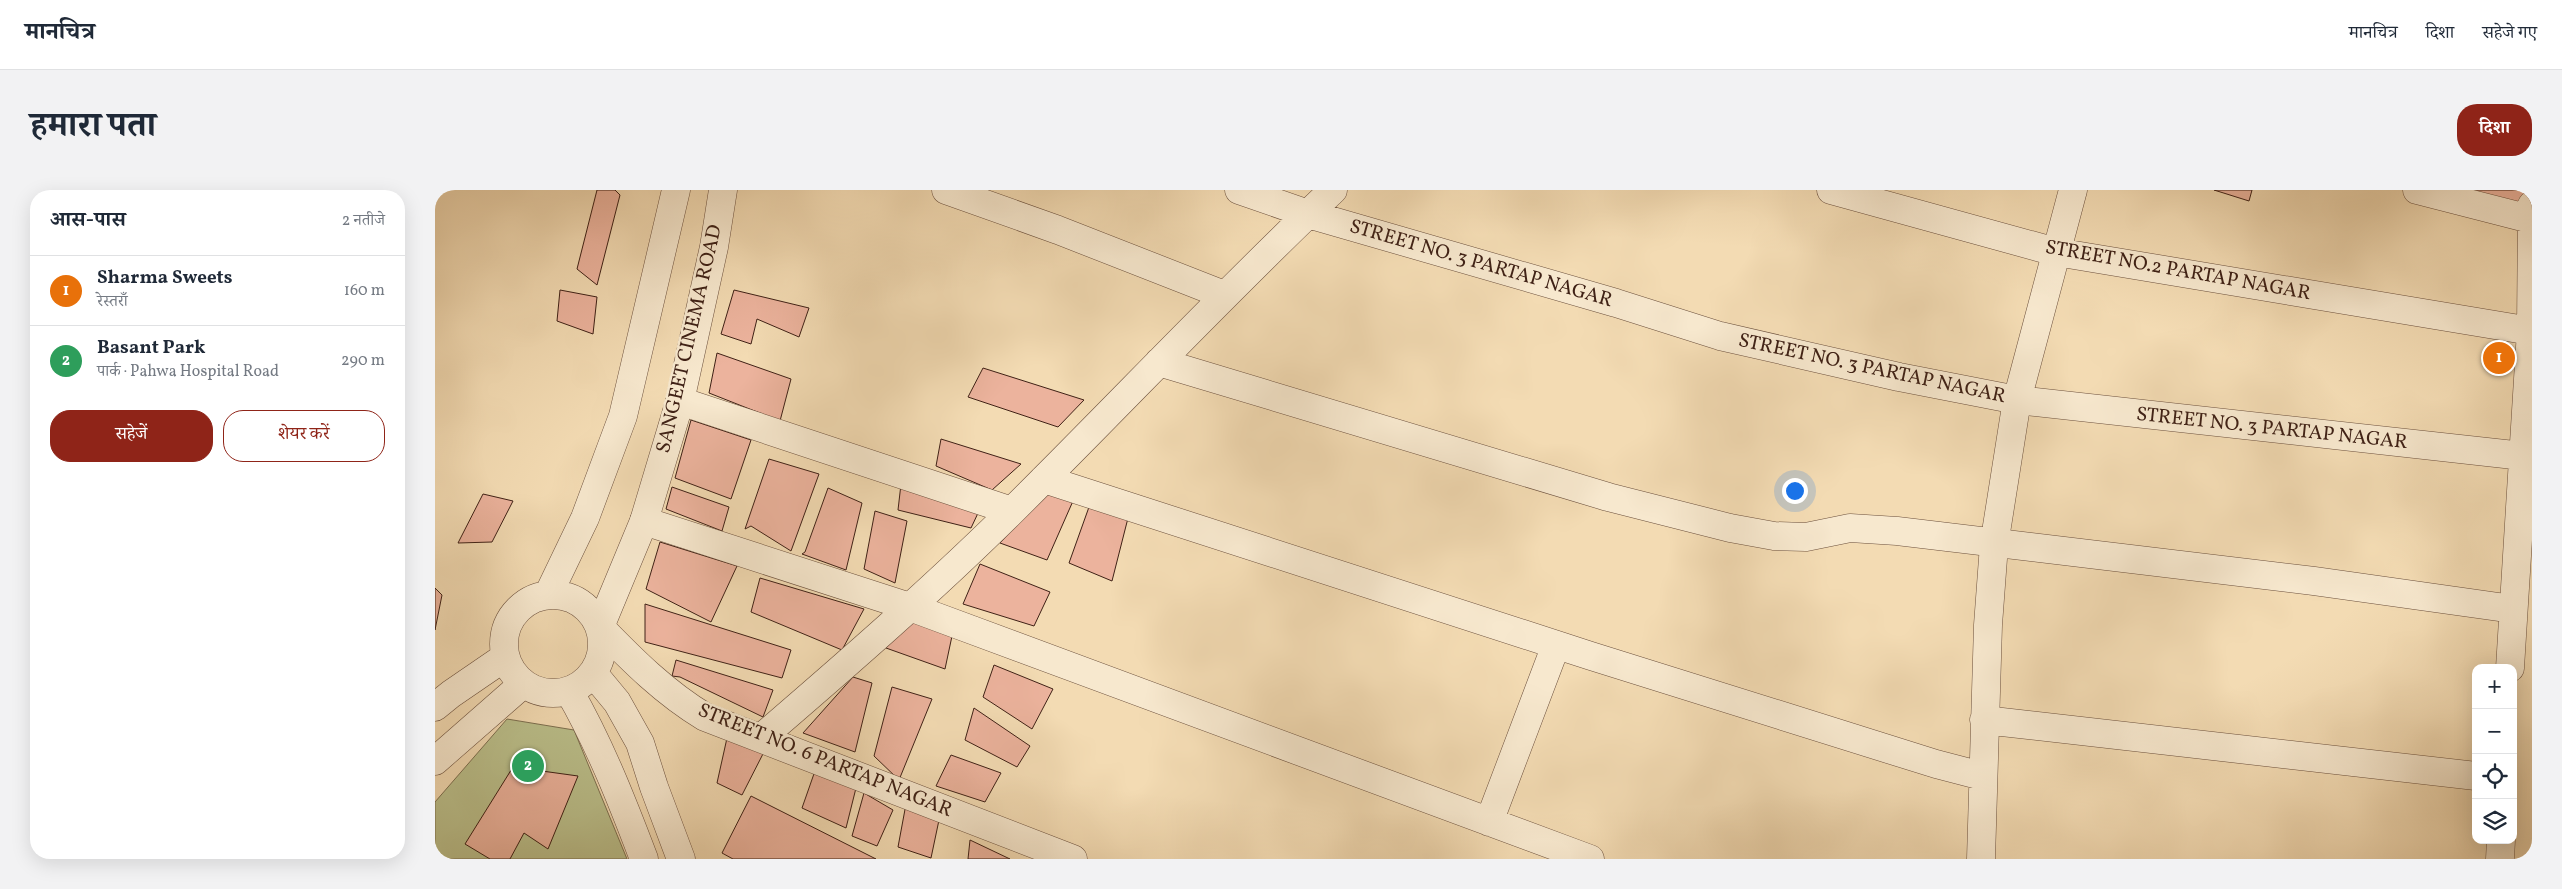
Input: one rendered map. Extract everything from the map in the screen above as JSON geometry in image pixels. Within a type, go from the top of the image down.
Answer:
[{"type":"street","points":[[548,595],[585,518],[623,416],[676,190]]},
{"type":"street","name":"SANGEET CINEMA ROAD","points":[[600,627],[644,522],[680,401],[714,247],[723,190]]},
{"type":"street","points":[[946,190],[1058,230],[1223,295]]},
{"type":"street","name":"STREET NO. 3 PARTAP NAGAR","points":[[1239,190],[1308,214],[1616,303],[1721,336],[1827,362],[2017,400],[2523,456]]},
{"type":"street","points":[[761,738],[910,607],[1012,511],[1223,295],[1333,190]]},
{"type":"street","name":"STREET NO.2 PARTAP NAGAR","points":[[1831,190],[2056,252],[2531,331]]},
{"type":"street","points":[[1981,859],[1988,625],[1995,545],[2017,400],[2073,190]]},
{"type":"street","points":[[2417,190],[2531,212],[2531,331],[2509,664]]},
{"type":"street","points":[[1159,362],[1608,497],[1730,528],[1774,536],[1805,537],[1850,528],[1897,532],[2314,581],[2513,609]]},
{"type":"street","points":[[680,401],[1012,511]]},
{"type":"street","points":[[1043,479],[1555,644],[1936,764],[1983,776]]},
{"type":"street","points":[[644,522],[910,607],[1589,859]]},
{"type":"street","points":[[548,595],[565,596],[580,602],[592,613],[600,627],[603,642],[601,658],[593,673],[583,684],[569,691],[553,694],[537,691],[523,684],[511,672],[505,658],[503,640],[507,624],[517,609],[531,599],[548,595]]},
{"type":"street","name":"STREET NO. 6 PARTAP NAGAR","points":[[600,627],[634,662],[687,706],[705,717],[1073,859]]},
{"type":"street","points":[[1489,822],[1555,644]]},
{"type":"street","points":[[435,707],[505,658]]},
{"type":"street","points":[[593,673],[617,702],[640,743],[653,788],[681,859]]},
{"type":"street","points":[[435,761],[523,684]]},
{"type":"street","points":[[569,691],[591,729],[607,764],[644,859]]},
{"type":"street","points":[[1984,720],[2472,776]]},
{"type":"street","points":[[2500,859],[2501,844]]},
{"type":"green space","points":[[507,719],[574,730],[627,859],[435,859],[435,802]]},
{"type":"building","points":[[597,190],[615,190],[620,195],[597,285],[577,269]]},
{"type":"building","points":[[2214,190],[2252,190],[2249,201]]},
{"type":"building","points":[[2432,190],[2532,190],[2530,219]]},
{"type":"building","points":[[560,290],[597,297],[593,334],[557,321]]},
{"type":"building","points":[[734,290],[809,308],[799,337],[757,319],[751,344],[721,334]]},
{"type":"building","points":[[717,353],[791,379],[780,421],[709,393]]},
{"type":"building","points":[[983,368],[1084,400],[1058,427],[968,397]]},
{"type":"building","points":[[691,420],[751,440],[731,499],[675,478]]},
{"type":"building","points":[[941,439],[1021,464],[992,490],[936,466]]},
{"type":"building","points":[[769,459],[819,474],[791,551],[751,526],[745,529]]},
{"type":"building","points":[[901,484],[979,511],[971,528],[898,510]]},
{"type":"building","points":[[672,487],[729,507],[722,531],[666,509]]},
{"type":"building","points":[[828,488],[862,503],[846,570],[802,554],[805,552]]},
{"type":"building","points":[[1046,491],[1073,501],[1047,560],[1000,543]]},
{"type":"building","points":[[483,494],[513,501],[492,542],[458,543]]},
{"type":"building","points":[[1089,507],[1128,518],[1112,581],[1069,563]]},
{"type":"building","points":[[875,511],[907,521],[895,583],[864,569]]},
{"type":"building","points":[[660,542],[737,566],[711,622],[646,589]]},
{"type":"building","points":[[980,564],[1050,592],[1034,626],[963,604]]},
{"type":"building","points":[[760,578],[864,609],[842,650],[751,612]]},
{"type":"building","points":[[435,588],[442,595],[435,630]]},
{"type":"building","points":[[645,604],[791,650],[782,678],[645,642]]},
{"type":"building","points":[[910,620],[952,636],[945,669],[886,648]]},
{"type":"building","points":[[676,660],[773,690],[763,717],[680,677],[672,676]]},
{"type":"building","points":[[994,665],[1053,689],[1032,729],[983,697]]},
{"type":"building","points":[[853,677],[872,683],[855,752],[803,733]]},
{"type":"building","points":[[892,687],[932,699],[899,780],[874,756]]},
{"type":"building","points":[[974,708],[1030,746],[1017,767],[965,740]]},
{"type":"building","points":[[727,738],[766,748],[742,795],[717,783]]},
{"type":"building","points":[[951,755],[1001,773],[985,802],[936,786]]},
{"type":"building","points":[[513,767],[578,776],[548,849],[524,833],[510,859],[490,859],[465,844]]},
{"type":"building","points":[[816,768],[856,788],[846,828],[802,808]]},
{"type":"building","points":[[864,793],[893,810],[877,846],[852,836]]},
{"type":"building","points":[[751,796],[876,859],[733,859],[722,853]]},
{"type":"building","points":[[906,804],[939,820],[931,858],[898,847]]},
{"type":"building","points":[[970,840],[1010,859],[968,859]]},
{"type":"place","name":"Sharma Sweets","points":[[2499,358]]},
{"type":"place","name":"Basant Park","points":[[528,766]]}]
